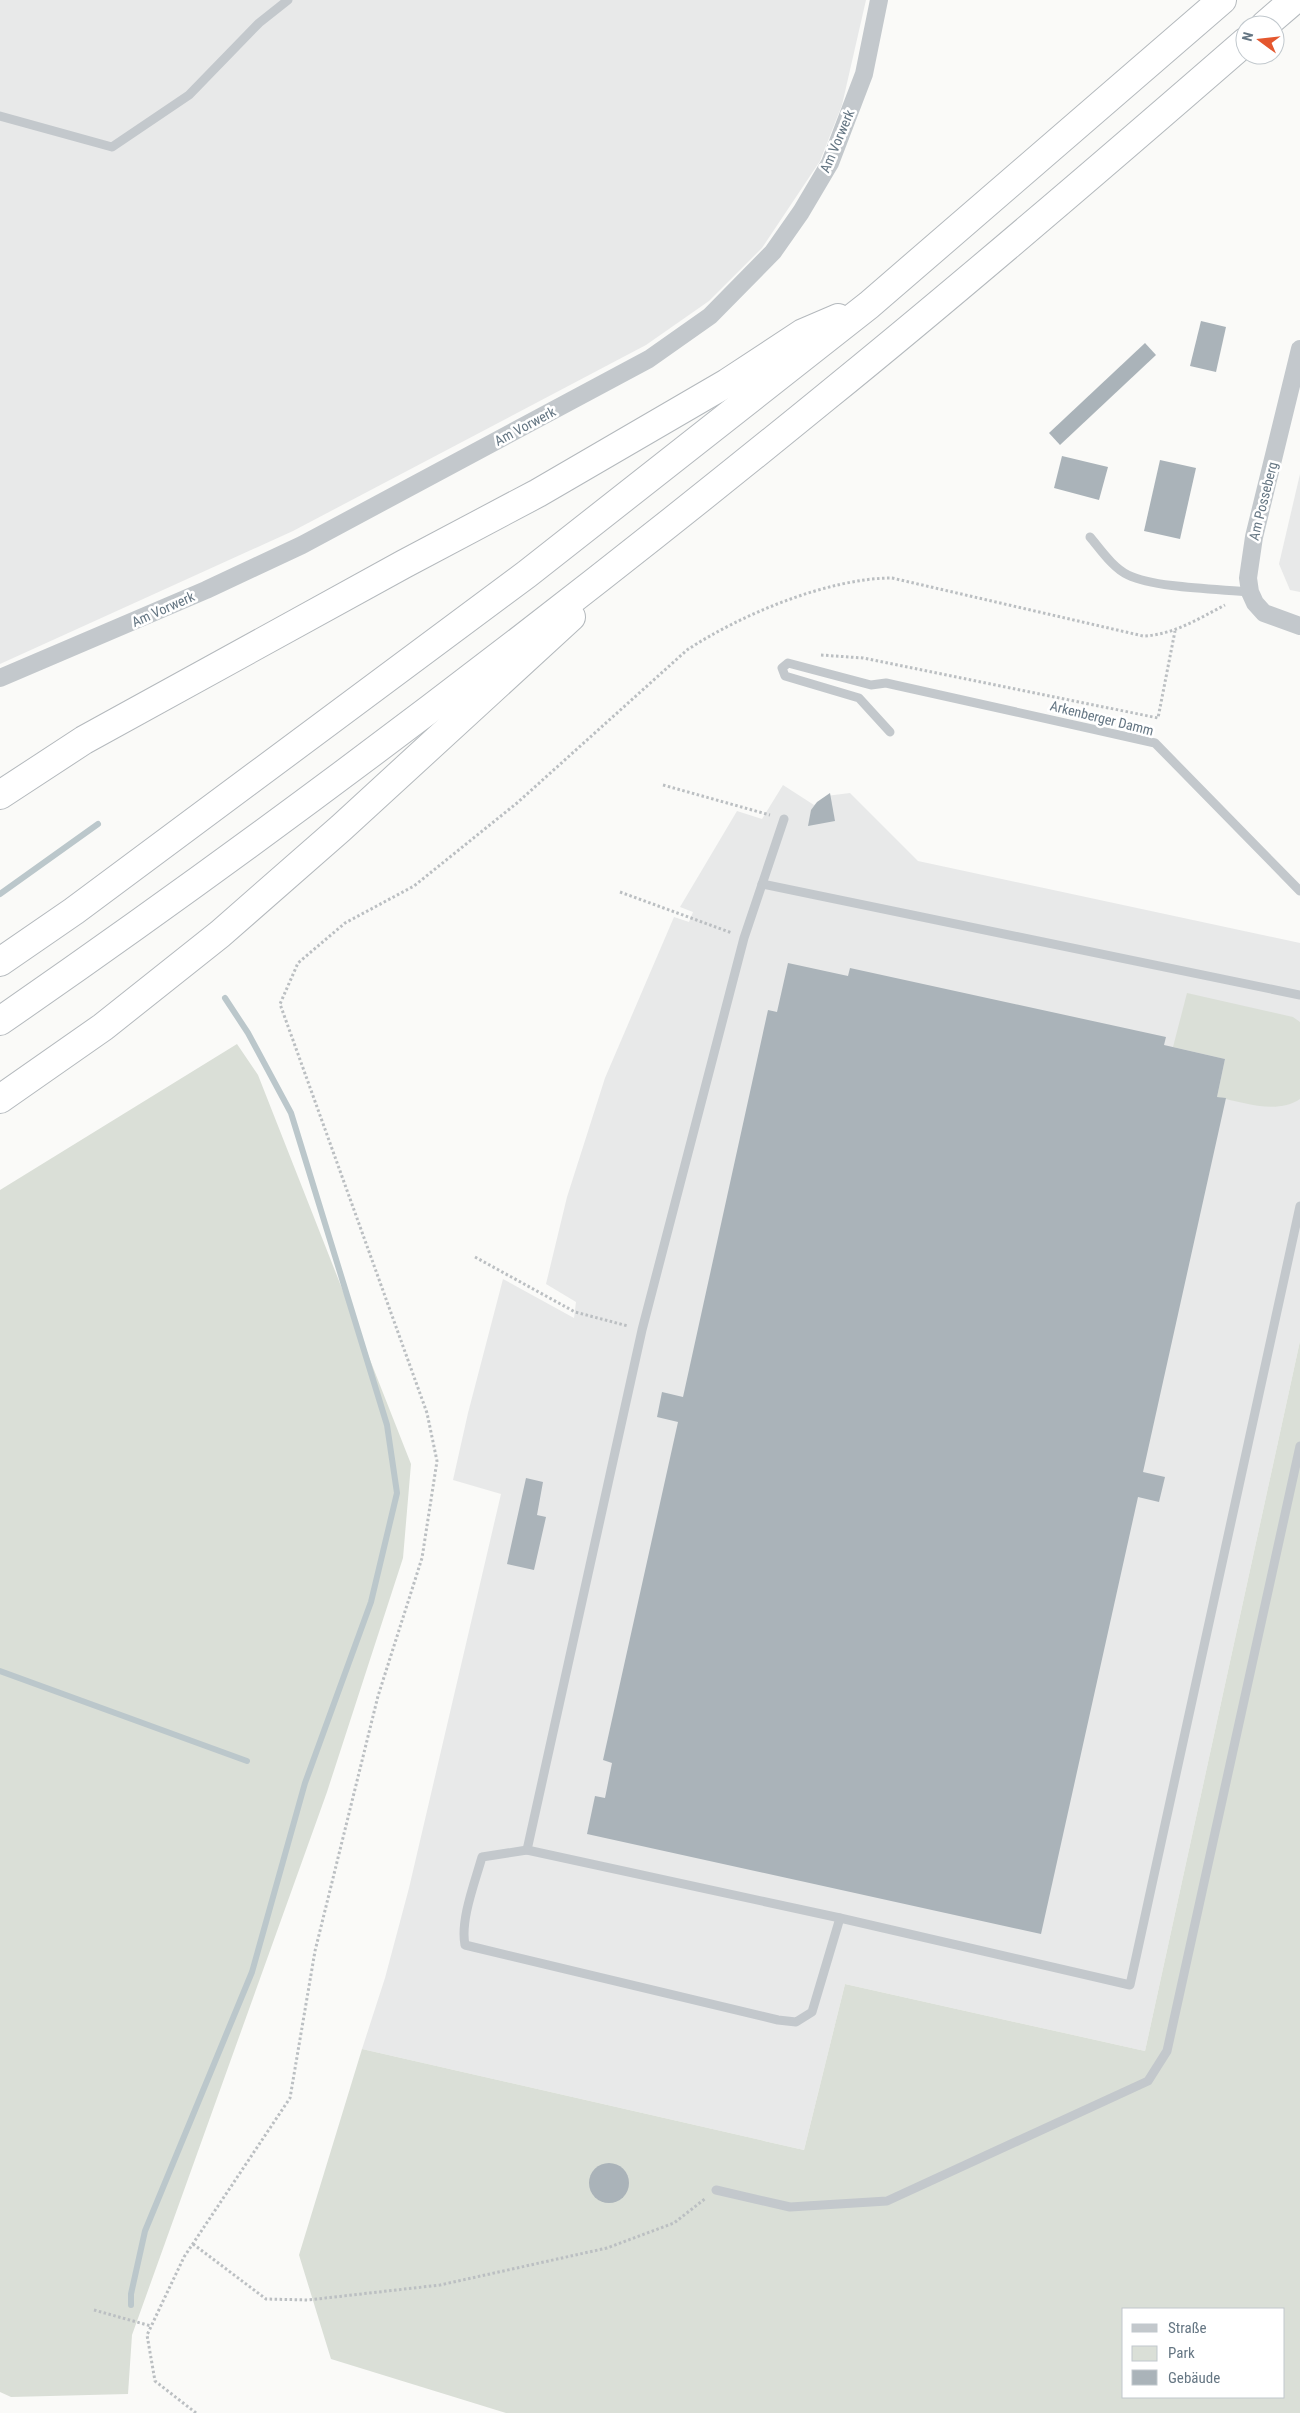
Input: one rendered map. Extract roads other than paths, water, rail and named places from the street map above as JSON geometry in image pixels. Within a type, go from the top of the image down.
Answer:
[{"type":"highway","points":[[0,962],[74,911],[527,574],[870,305],[1222,0]]},
{"type":"highway","points":[[1277,15],[1294,0]]},
{"type":"highway","points":[[0,1021],[132,929],[390,739],[651,536],[834,390],[1235,50]]},
{"type":"highway","points":[[0,795],[84,740],[404,564],[538,493],[727,383],[803,333],[870,305]]},
{"type":"highway","points":[[0,1099],[102,1027],[220,934],[341,828],[545,643],[651,536]]},
{"type":"street","name":"Am Vorwerk","points":[[0,678],[206,590],[302,545],[650,359],[710,316],[773,252],[801,212],[830,163],[864,74],[879,0]]},
{"type":"street","name":"Am Posseberg","points":[[1250,592],[1249,563],[1254,537],[1300,349]]},
{"type":"street","points":[[1250,592],[1255,603],[1264,613],[1300,626]]},
{"type":"lane","points":[[0,116],[112,147],[189,95],[259,23],[288,0]]},
{"type":"lane","points":[[1090,537],[1113,564],[1127,575],[1156,582],[1250,592]]},
{"type":"lane","name":"Arkenberger Damm","points":[[890,732],[860,698],[785,676],[782,668],[788,663],[870,685],[886,682],[1155,744],[1300,891]]},
{"type":"lane","points":[[527,1850],[642,1330],[744,938],[784,819]]},
{"type":"lane","points":[[762,884],[1300,994]]},
{"type":"lane","points":[[840,1918],[812,2012],[796,2022],[778,2020],[465,1945],[463,1936],[465,1920],[482,1857],[527,1850],[840,1918],[1130,1984],[1300,1206]]},
{"type":"lane","points":[[716,2190],[790,2207],[887,2202],[1148,2081],[1167,2051],[1300,1446]]},
{"type":"waterway","points":[[0,894],[98,824]]},
{"type":"waterway","points":[[131,2305],[131,2294],[145,2231],[252,1972],[305,1783],[371,1602],[397,1493],[387,1425],[291,1113],[248,1033],[225,998]]},
{"type":"waterway","points":[[0,1671],[247,1761]]}]
